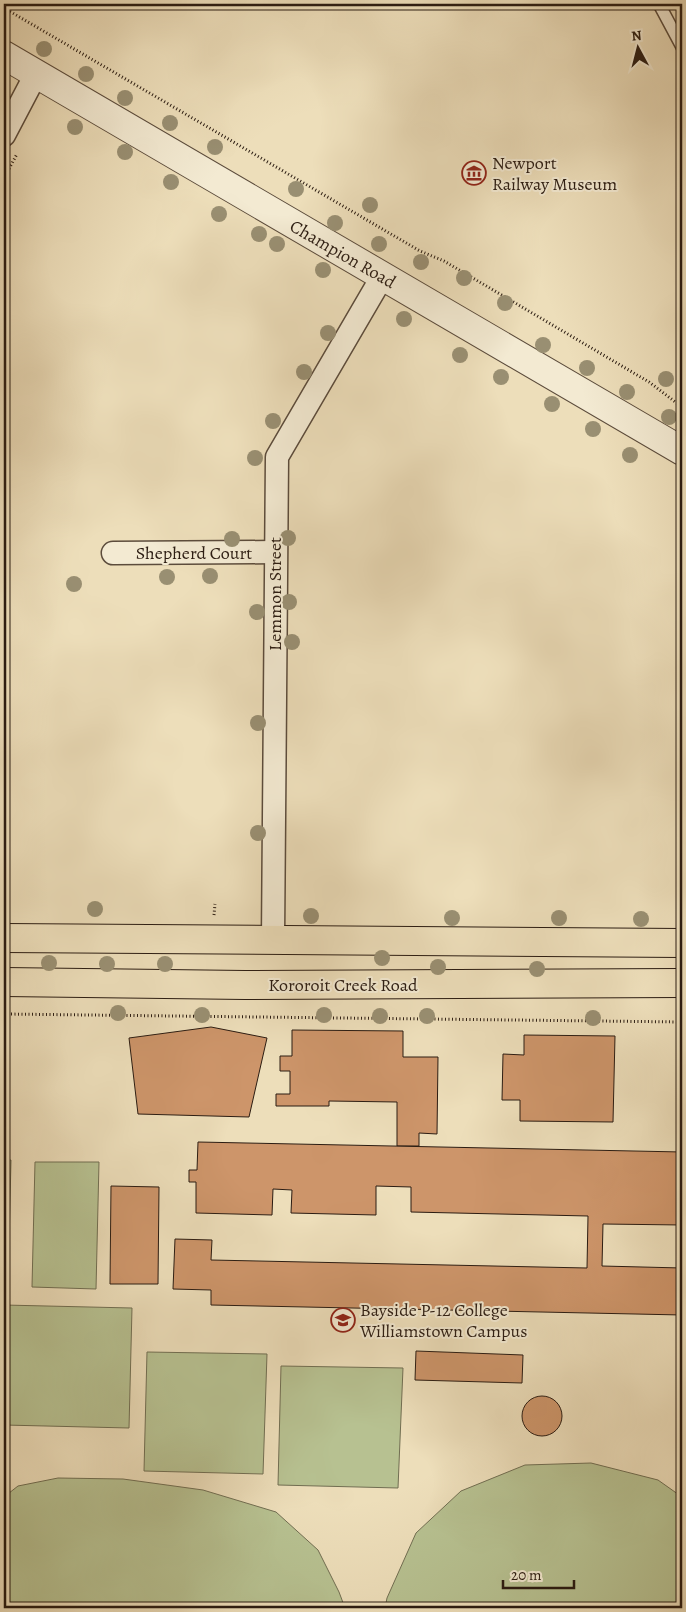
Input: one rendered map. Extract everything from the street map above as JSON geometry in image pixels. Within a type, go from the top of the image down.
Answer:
[{"type":"main road","points":[[4,938],[273,939],[682,945]]},
{"type":"main road","name":"Kororoit Creek Road","points":[[4,982],[245,985],[682,984]]},
{"type":"street","name":"Champion Road","points":[[4,55],[682,451]]},
{"type":"street","points":[[4,135],[36,74]]},
{"type":"street","name":"Lemmon Street","points":[[273,939],[277,457],[382,277]]},
{"type":"street","name":"Shepherd Court","points":[[112,553],[275,552]]},
{"type":"lane","points":[[659,4],[682,47]]},
{"type":"path","points":[[4,8],[420,251],[444,261],[461,271],[649,382],[682,407]]},
{"type":"path","points":[[4,1014],[682,1022]]},
{"type":"green space","points":[[4,1160],[11,1160],[8,1286],[4,1286]]},
{"type":"green space","points":[[35,1162],[99,1162],[96,1289],[32,1287]]},
{"type":"green space","points":[[4,1305],[132,1308],[129,1428],[4,1425]]},
{"type":"green space","points":[[147,1352],[267,1354],[263,1474],[144,1471]]},
{"type":"green space","points":[[281,1366],[403,1368],[398,1488],[278,1485]]},
{"type":"green space","points":[[591,1463],[658,1480],[682,1497],[682,1608],[385,1608],[387,1598],[416,1533],[461,1491],[525,1465]]},
{"type":"green space","points":[[58,1478],[123,1479],[203,1490],[276,1512],[318,1550],[345,1608],[4,1608],[4,1497],[18,1486]]},
{"type":"building","points":[[211,1027],[267,1038],[249,1117],[138,1114],[129,1038]]},
{"type":"building","points":[[292,1030],[403,1031],[403,1057],[438,1057],[437,1134],[419,1133],[419,1146],[397,1146],[397,1102],[329,1101],[329,1106],[276,1106],[276,1094],[290,1094],[290,1071],[280,1071],[280,1056],[292,1056]]},
{"type":"building","points":[[524,1035],[615,1036],[613,1122],[520,1121],[520,1100],[502,1100],[503,1054],[524,1055]]},
{"type":"building","points":[[198,1142],[682,1152],[682,1225],[603,1224],[602,1266],[682,1268],[682,1315],[211,1305],[211,1290],[173,1289],[175,1239],[212,1240],[211,1260],[587,1268],[588,1216],[411,1212],[411,1187],[376,1186],[376,1215],[291,1213],[292,1190],[273,1189],[272,1215],[196,1213],[196,1182],[189,1182],[189,1170],[197,1170]]},
{"type":"building","points":[[111,1186],[159,1187],[158,1284],[110,1284]]},
{"type":"building","points":[[416,1351],[523,1355],[522,1383],[415,1380]]},
{"type":"building","points":[[538,1396],[546,1396],[553,1399],[559,1405],[562,1416],[559,1427],[553,1433],[546,1436],[538,1436],[531,1433],[525,1427],[522,1420],[522,1412],[525,1405],[531,1399]]},
{"type":"place","name":"Newport Railway Museum","points":[[474,173]]},
{"type":"place","name":"Bayside P-12 College Williamstown Campus","points":[[343,1320]]}]
